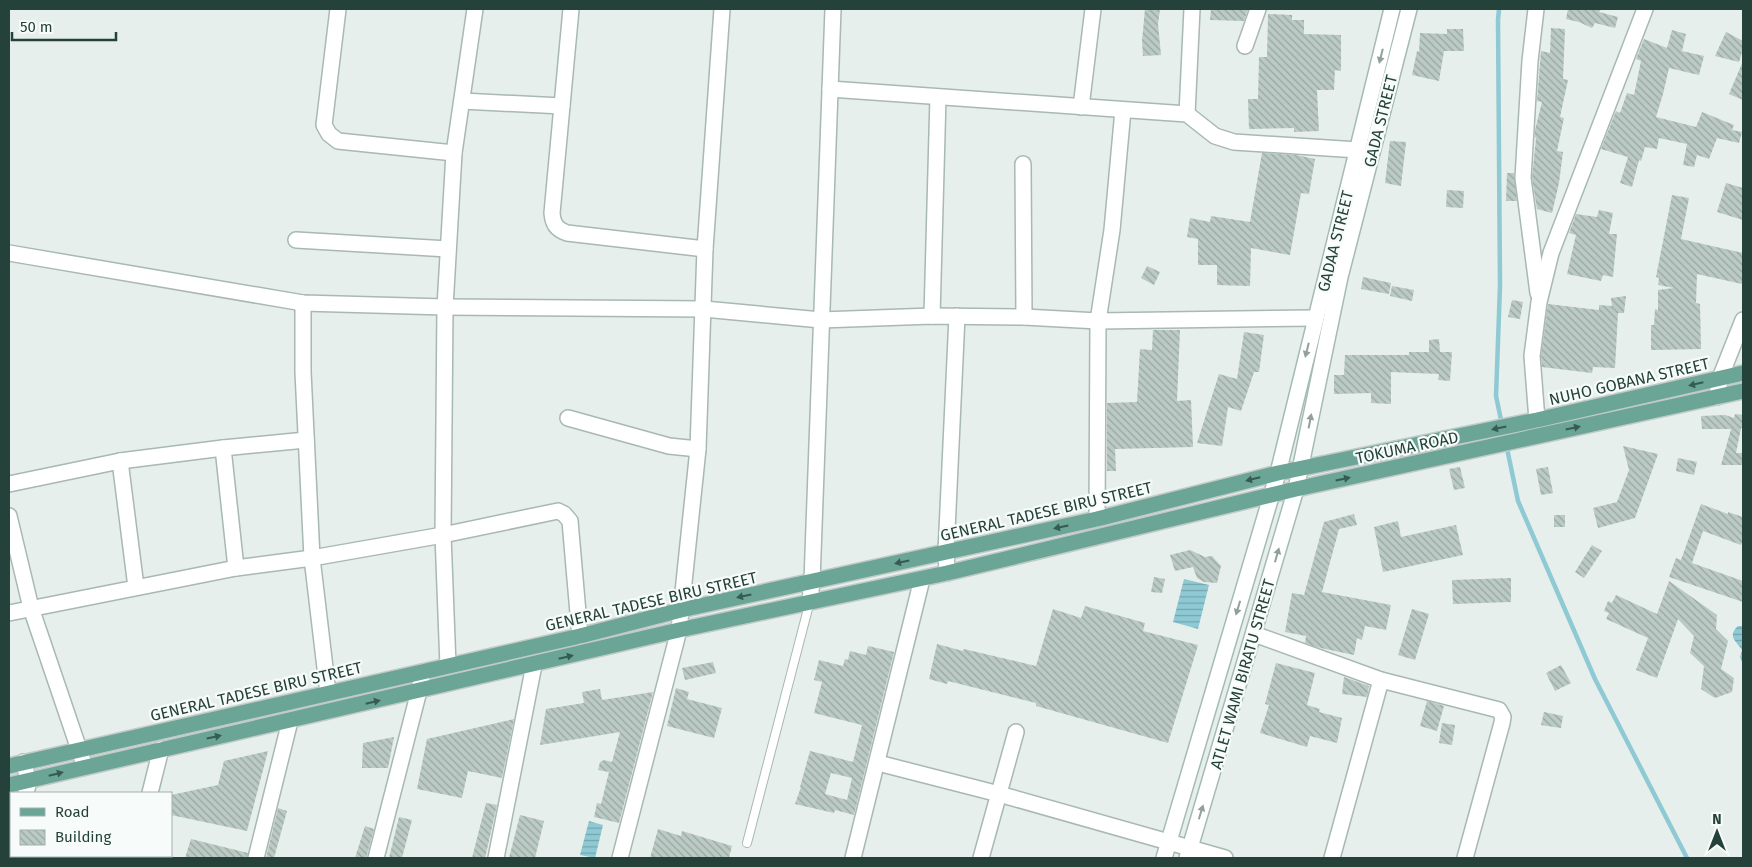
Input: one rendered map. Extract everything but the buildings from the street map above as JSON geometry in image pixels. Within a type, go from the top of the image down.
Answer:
[{"type":"main road","name":"NUHO GOBANA STREET","points":[[1522,423],[1743,373]]},
{"type":"main road","name":"NUHO GOBANA STREET","points":[[1526,439],[1743,391]]},
{"type":"main road","name":"TOKUMA ROAD","points":[[1300,469],[1522,423]]},
{"type":"main road","points":[[1453,437],[1455,454]]},
{"type":"main road","name":"TOKUMA ROAD","points":[[1296,489],[1526,439]]},
{"type":"main road","name":"GENERAL TADESE BIRU STREET","points":[[16,764],[580,636],[681,610],[1097,519],[1300,469]]},
{"type":"main road","points":[[9,785],[27,787],[85,767],[161,749],[534,665],[679,630],[947,574],[1296,489]]},
{"type":"street","points":[[338,9],[324,126],[329,134],[338,141],[454,153]]},
{"type":"street","points":[[448,666],[442,535],[445,307],[454,153],[475,9]]},
{"type":"street","points":[[571,9],[552,213],[553,223],[559,230],[567,234],[705,249]]},
{"type":"street","points":[[620,858],[679,630],[698,450],[705,249],[722,9]]},
{"type":"street","points":[[810,602],[832,9]]},
{"type":"street","points":[[1081,107],[1093,9]]},
{"type":"street","points":[[1188,114],[1192,9]]},
{"type":"street","points":[[1245,46],[1258,9]]},
{"type":"street","name":"GADAA STREET","points":[[1278,473],[1392,9]]},
{"type":"street","name":"GADA STREET","points":[[1296,489],[1340,277],[1409,9]]},
{"type":"street","points":[[1536,9],[1530,61],[1522,178],[1539,302]]},
{"type":"street","points":[[1537,420],[1532,356],[1539,302],[1551,253],[1645,9]]},
{"type":"street","points":[[830,90],[1188,114],[1215,136],[1234,142],[1358,150]]},
{"type":"street","points":[[932,316],[938,97]]},
{"type":"street","points":[[462,101],[562,106]]},
{"type":"street","points":[[1097,519],[1098,321],[1112,230],[1123,110]]},
{"type":"street","points":[[1023,164],[1024,317]]},
{"type":"street","points":[[296,240],[448,249]]},
{"type":"street","points":[[9,253],[303,303],[445,307],[704,309],[821,320],[932,316],[1024,317],[1098,321],[1315,318]]},
{"type":"street","points":[[303,303],[303,372],[312,558],[328,693]]},
{"type":"street","points":[[947,574],[946,552],[957,316]]},
{"type":"street","points":[[1717,397],[1720,378],[1743,320]]},
{"type":"street","points":[[568,418],[669,446],[698,450]]},
{"type":"street","points":[[9,484],[120,461],[306,440]]},
{"type":"street","points":[[223,448],[236,568]]},
{"type":"street","points":[[120,461],[136,587]]},
{"type":"street","name":"ATLET WAMI BIRATU STREET","points":[[1164,858],[1278,473]]},
{"type":"street","name":"ATLET WAMI BIRATU STREET","points":[[1189,853],[1296,489]]},
{"type":"street","points":[[9,612],[236,568],[312,558],[442,535],[558,511],[564,514],[570,521],[580,636]]},
{"type":"street","points":[[9,516],[31,608],[85,767]]},
{"type":"street","points":[[853,858],[878,763],[922,578]]},
{"type":"street","points":[[1254,634],[1381,680],[1499,710],[1503,717],[1464,858]]},
{"type":"street","points":[[496,858],[534,665]]},
{"type":"street","points":[[376,858],[420,691],[423,672]]},
{"type":"street","points":[[1332,858],[1381,680]]},
{"type":"street","points":[[256,858],[290,721]]},
{"type":"street","points":[[981,858],[1016,732]]},
{"type":"street","points":[[150,792],[161,749]]},
{"type":"street","points":[[878,763],[999,794],[1168,842],[1189,853],[1225,858]]},
{"type":"street","points":[[16,764],[27,787]]},
{"type":"lane","points":[[747,843],[810,602]]},
{"type":"water","points":[[1184,579],[1209,585],[1198,629],[1173,622]]},
{"type":"water","points":[[1738,626],[1743,626],[1743,664],[1740,657],[1742,650],[1733,636]]},
{"type":"water","points":[[589,821],[603,825],[595,858],[580,855]]},
{"type":"waterway","points":[[1499,9],[1500,286],[1496,396],[1518,501],[1595,679],[1687,858]]}]
